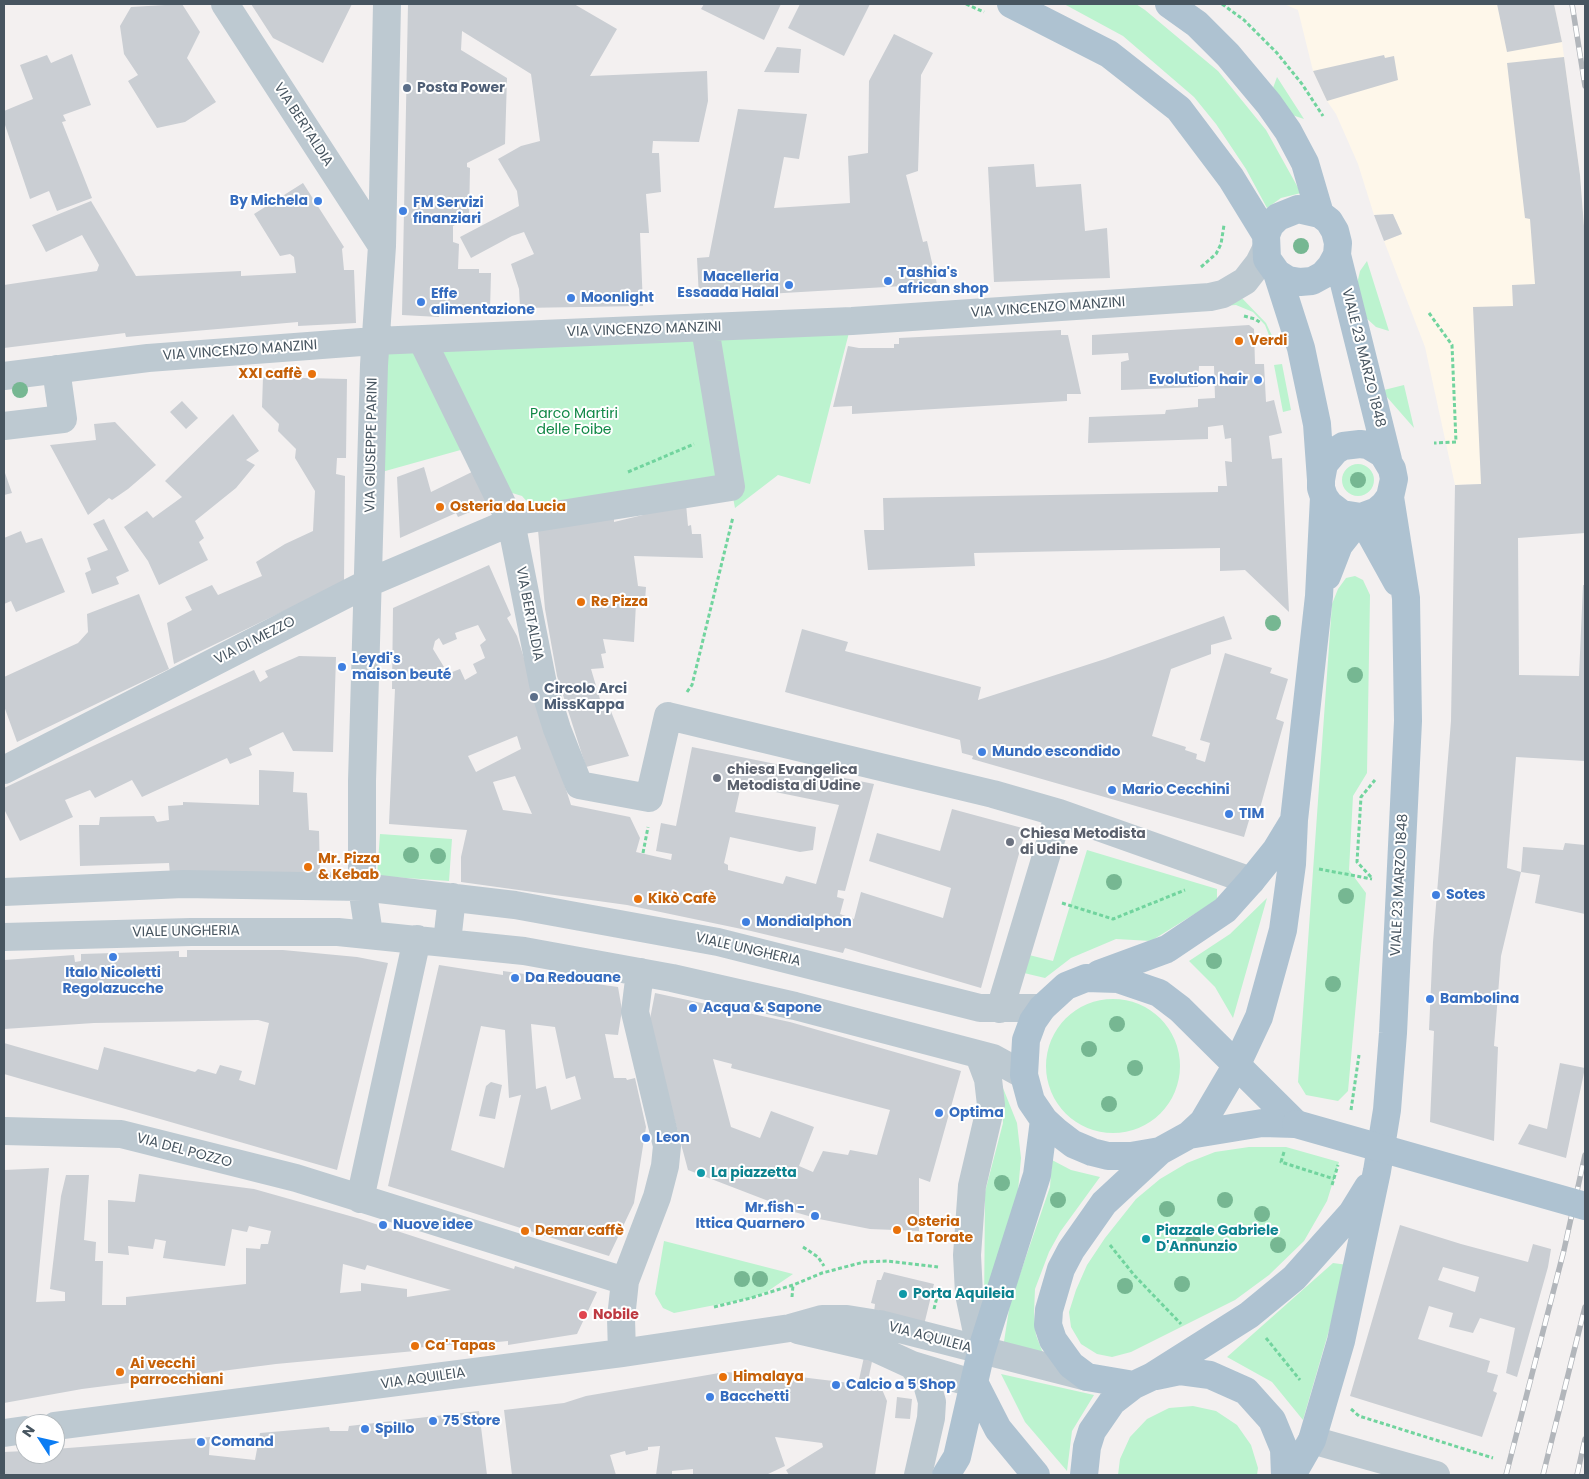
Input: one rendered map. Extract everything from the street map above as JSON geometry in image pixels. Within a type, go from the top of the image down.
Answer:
[{"type":"main road","name":"VIALE 23 MARZO 1848","points":[[1011,4],[1109,54],[1179,109],[1231,178],[1269,253],[1301,348],[1316,424],[1323,488]]},
{"type":"main road","name":"VIALE 23 MARZO 1848","points":[[1169,4],[1197,24],[1224,51],[1269,104],[1288,131],[1305,163],[1320,214],[1329,221],[1335,231],[1338,243],[1337,255],[1394,479],[1390,497],[1406,598],[1408,721],[1394,1033],[1387,1110],[1378,1170]]},
{"type":"main road","points":[[1320,214],[1298,209],[1288,211],[1270,225],[1269,253],[1288,280],[1300,282],[1312,280],[1323,275],[1332,266],[1337,255]]},
{"type":"main road","name":"VIALE 23 MARZO 1848","points":[[1236,1066],[1259,1017],[1277,954],[1292,864],[1294,820],[1320,596],[1324,464],[1335,451],[1343,446],[1360,444],[1368,445],[1383,454],[1388,460]]},
{"type":"main road","points":[[1323,488],[1329,504],[1342,514],[1361,517]]},
{"type":"main road","name":"VIALE 23 MARZO 1848","points":[[1320,596],[1339,545],[1361,517],[1378,511],[1390,497]]},
{"type":"main road","name":"VIALE 23 MARZO 1848","points":[[1361,517],[1406,598]]},
{"type":"main road","name":"VIALE 23 MARZO 1848","points":[[1086,978],[1167,949],[1225,910],[1276,850],[1294,820]]},
{"type":"main road","points":[[1160,1151],[1131,1156],[1108,1156],[1092,1152],[1073,1144],[1044,1120],[1031,1101],[1024,1075],[1026,1040],[1033,1021],[1042,1008],[1066,986],[1086,978],[1118,979],[1140,984],[1159,993],[1185,1014],[1236,1066],[1291,1136]]},
{"type":"main road","points":[[1236,1066],[1203,1122],[1189,1135],[1160,1151],[1104,1203],[1071,1250],[1061,1269],[1048,1310],[1048,1325],[1053,1340],[1071,1365],[1087,1377],[1143,1381],[1180,1371],[1210,1375],[1246,1391],[1272,1420],[1284,1450],[1284,1475]]},
{"type":"main road","points":[[946,1475],[957,1457],[981,1352],[1037,1175],[1044,1120]]},
{"type":"main road","points":[[1189,1135],[1262,1123],[1291,1136],[1585,1206]]},
{"type":"main road","points":[[1084,1475],[1087,1447],[1092,1431],[1112,1402],[1249,1315],[1294,1278],[1352,1213],[1378,1170]]},
{"type":"main road","points":[[1292,1475],[1312,1440],[1341,1341],[1378,1170]]},
{"type":"main road","points":[[975,1384],[998,1429],[1036,1475]]},
{"type":"street","name":"VIA BERTALDIA","points":[[225,4],[382,246]]},
{"type":"street","name":"VIA GIUSEPPE PARINI","points":[[362,887],[362,781],[375,341],[382,246],[387,4]]},
{"type":"street","name":"VIA VINCENZO MANZINI","points":[[4,376],[148,358],[375,341],[860,320],[1210,297],[1223,294],[1245,281],[1269,253]]},
{"type":"street","points":[[511,522],[731,487],[706,328]]},
{"type":"street","name":"VIA BERTALDIA","points":[[422,340],[511,522],[543,684],[557,729],[579,785],[648,798],[668,716]]},
{"type":"street","points":[[4,426],[63,419],[56,369]]},
{"type":"street","name":"VIA DI MEZZO","points":[[4,770],[368,583],[511,522]]},
{"type":"street","points":[[668,716],[993,794],[1059,814],[1251,881]]},
{"type":"street","points":[[1000,1009],[1059,814]]},
{"type":"street","name":"VIALE UNGHERIA","points":[[4,892],[183,884],[362,887],[452,897],[515,905],[718,942],[980,1008],[1042,1008]]},
{"type":"street","points":[[362,887],[369,934]]},
{"type":"street","points":[[447,942],[452,897]]},
{"type":"street","name":"VIALE UNGHERIA","points":[[4,937],[191,932],[369,934],[524,951],[640,972],[795,1006],[993,1058],[1024,1075]]},
{"type":"street","points":[[360,1199],[417,939]]},
{"type":"street","points":[[622,1353],[621,1318],[624,1281],[657,1197],[665,1166],[667,1146],[635,1012],[640,972]]},
{"type":"street","points":[[979,1055],[988,1079],[991,1105],[972,1186],[967,1254],[969,1294],[981,1352],[1087,1377]]},
{"type":"street","name":"VIA DEL POZZO","points":[[4,1131],[121,1134],[296,1178],[624,1281]]},
{"type":"street","name":"VIA AQUILEIA","points":[[65,1425],[622,1353],[790,1328],[873,1335],[981,1352]]},
{"type":"street","name":"VIA AQUILEIA","points":[[873,1335],[920,1375],[975,1384]]},
{"type":"street","points":[[918,1475],[931,1418],[932,1402],[920,1375]]},
{"type":"street","points":[[1312,1440],[1436,1475]]},
{"type":"path","points":[[966,4],[984,13]]},
{"type":"path","points":[[1221,4],[1244,20],[1277,53],[1302,84],[1323,116]]},
{"type":"path","points":[[1200,267],[1216,254],[1221,244],[1224,220]]},
{"type":"path","points":[[1429,313],[1452,345],[1456,442],[1434,443]]},
{"type":"path","points":[[1236,316],[1255,319],[1265,328]]},
{"type":"path","points":[[668,716],[692,685],[735,508],[731,487]]},
{"type":"path","points":[[1373,888],[1373,879],[1357,862],[1361,797],[1378,776]]},
{"type":"path","points":[[1312,868],[1373,879]]},
{"type":"path","points":[[1070,906],[1113,919],[1191,887]]},
{"type":"path","points":[[1350,1114],[1360,1051]]},
{"type":"path","points":[[1291,1136],[1281,1162],[1334,1178]]},
{"type":"path","points":[[1330,1193],[1339,1162]]},
{"type":"path","points":[[1105,1238],[1134,1275],[1183,1326],[1175,1330]]},
{"type":"path","points":[[803,1247],[818,1257],[824,1266]]},
{"type":"path","points":[[707,1308],[751,1298],[793,1285],[822,1273],[864,1262],[887,1261],[936,1267]]},
{"type":"path","points":[[932,1317],[939,1287]]},
{"type":"path","points":[[1265,1336],[1306,1387]]},
{"type":"path","points":[[1348,1406],[1359,1416],[1493,1458]]},
{"type":"shaded area","points":[[1284,4],[1554,4],[1562,42],[1580,175],[1585,239],[1585,480],[1455,485],[1425,347],[1384,241],[1402,234],[1393,214],[1374,215],[1358,164],[1336,114],[1327,101],[1313,71],[1298,10]]},
{"type":"green space","points":[[1064,4],[1136,4],[1145,10],[1218,71],[1266,130],[1301,193],[1281,198],[1267,208],[1246,169],[1216,124],[1194,97],[1123,36]]},
{"type":"green space","points":[[1277,77],[1304,119],[1286,113],[1273,88]]},
{"type":"green space","points":[[1367,261],[1389,331],[1376,327],[1364,316],[1357,284],[1360,271]]},
{"type":"green space","points":[[1237,293],[1266,323],[1273,338],[1270,338],[1265,325],[1253,312],[1236,305],[1221,306]]},
{"type":"green space","name":"Parco Martiri delle Foibe","points":[[852,321],[810,484],[778,475],[735,508],[731,487],[530,505],[522,496],[509,492],[482,444],[371,475],[375,341]]},
{"type":"green space","points":[[1282,364],[1291,410],[1283,412],[1274,365]]},
{"type":"green space","points":[[1404,385],[1414,428],[1386,396],[1384,390]]},
{"type":"green space","points":[[1358,464],[1364,465],[1369,469],[1373,474],[1373,486],[1369,491],[1364,495],[1358,496],[1352,495],[1347,491],[1343,486],[1342,480],[1343,474],[1347,469],[1352,465]]},
{"type":"green space","points":[[1355,576],[1363,580],[1370,595],[1367,773],[1353,796],[1349,870],[1366,893],[1348,1091],[1338,1101],[1306,1095],[1298,1082],[1332,604],[1338,589],[1346,578]]},
{"type":"green space","points":[[380,834],[452,839],[449,881],[377,876]]},
{"type":"green space","points":[[1087,850],[1217,889],[1217,900],[1151,941],[1116,939],[1071,958],[1045,978],[1024,973],[1029,955],[1053,961]]},
{"type":"green space","points":[[1267,898],[1233,1018],[1215,987],[1189,961],[1230,934]]},
{"type":"green space","points":[[1113,999],[1139,1004],[1150,1010],[1160,1019],[1169,1029],[1175,1040],[1180,1066],[1175,1092],[1169,1103],[1160,1113],[1150,1122],[1139,1128],[1113,1133],[1087,1128],[1076,1122],[1066,1113],[1057,1103],[1051,1092],[1046,1066],[1051,1040],[1057,1029],[1066,1019],[1076,1010],[1087,1004]]},
{"type":"green space","points":[[1001,1083],[1017,1123],[1021,1158],[1017,1202],[984,1316],[985,1192],[1003,1123]]},
{"type":"green space","points":[[1249,1147],[1286,1147],[1339,1162],[1327,1201],[1304,1241],[1269,1275],[1235,1300],[1131,1352],[1112,1357],[1097,1354],[1081,1344],[1071,1327],[1069,1312],[1076,1290],[1087,1265],[1105,1238],[1136,1199],[1160,1179],[1187,1163],[1215,1152]]},
{"type":"green space","points":[[1052,1160],[1071,1170],[1100,1177],[1060,1232],[1049,1252],[1035,1289],[1034,1313],[1036,1335],[1044,1356],[1003,1348],[1010,1303],[1050,1187]]},
{"type":"green space","points":[[664,1241],[793,1274],[768,1291],[751,1298],[674,1313],[663,1308],[655,1294]]},
{"type":"green space","points":[[1333,1263],[1348,1265],[1303,1420],[1272,1382],[1227,1357]]},
{"type":"green space","points":[[1001,1374],[1094,1395],[1072,1431],[1067,1471],[1025,1422]]},
{"type":"green space","points":[[1193,1406],[1216,1411],[1237,1425],[1251,1445],[1258,1468],[1257,1475],[1118,1475],[1120,1459],[1130,1437],[1147,1419],[1169,1408]]},
{"type":"building","points":[[182,4],[200,32],[187,58],[216,102],[185,122],[157,128],[128,81],[138,75],[124,54],[120,26],[131,7]]},
{"type":"building","points":[[251,4],[352,4],[323,63],[273,38]]},
{"type":"building","points":[[408,4],[574,4],[617,29],[590,76],[707,71],[708,101],[699,142],[653,141],[652,153],[659,153],[661,192],[646,194],[649,233],[640,233],[643,306],[520,308],[519,289],[511,264],[534,254],[524,232],[512,236],[471,258],[460,237],[519,206],[517,191],[498,159],[521,146],[540,141],[531,74],[462,31],[461,50],[507,78],[505,144],[467,163],[467,167],[470,168],[469,218],[453,226],[453,242],[459,244],[458,269],[479,269],[479,273],[491,273],[490,311],[439,314],[439,317],[402,315]]},
{"type":"building","points":[[704,4],[781,4],[764,40],[701,9]]},
{"type":"building","points":[[800,4],[870,4],[844,56],[788,28]]},
{"type":"building","points":[[1497,4],[1554,4],[1562,42],[1507,52]]},
{"type":"building","points":[[894,34],[933,53],[921,75],[918,171],[906,175],[923,242],[927,241],[937,284],[699,298],[697,258],[709,257],[738,109],[807,114],[799,159],[784,157],[774,208],[850,203],[848,156],[868,153],[869,81]]},
{"type":"building","points":[[777,47],[801,49],[799,73],[764,72]]},
{"type":"building","points":[[72,54],[91,105],[63,115],[66,121],[62,122],[92,198],[57,211],[49,191],[30,199],[4,122],[4,111],[33,99],[20,65],[47,55],[51,63]]},
{"type":"building","points":[[1384,55],[1385,58],[1394,56],[1398,80],[1327,101],[1313,71]]},
{"type":"building","points":[[1564,57],[1580,175],[1585,239],[1585,533],[1518,538],[1519,675],[1579,676],[1583,585],[1585,585],[1585,761],[1516,757],[1507,868],[1521,872],[1501,956],[1494,1046],[1498,1047],[1494,1141],[1430,1122],[1434,1031],[1429,1030],[1433,942],[1451,721],[1455,485],[1481,484],[1473,307],[1513,306],[1512,285],[1535,284],[1530,219],[1525,218],[1507,63]]},
{"type":"building","points":[[1034,164],[1036,187],[1081,184],[1085,231],[1107,228],[1110,278],[994,282],[988,167]]},
{"type":"building","points":[[303,183],[344,247],[342,249],[344,270],[354,270],[356,323],[298,326],[298,322],[126,337],[125,333],[4,348],[4,285],[97,271],[99,265],[82,235],[46,252],[32,225],[91,201],[136,276],[241,271],[241,276],[296,273],[294,257],[290,254],[280,256],[254,214]]},
{"type":"building","points":[[1393,214],[1402,234],[1384,241],[1374,215]]},
{"type":"building","points":[[1249,325],[1254,329],[1255,364],[1264,364],[1266,402],[1274,400],[1282,433],[1269,436],[1272,459],[1282,458],[1289,612],[1245,570],[1220,571],[1220,548],[974,553],[975,566],[868,570],[864,530],[884,530],[883,498],[1218,492],[1218,486],[1227,486],[1225,461],[1232,462],[1231,438],[1225,439],[1223,425],[1208,427],[1208,439],[1088,443],[1089,417],[1165,414],[1166,410],[1198,407],[1198,399],[1215,398],[1214,366],[1199,366],[1198,387],[1121,390],[1121,362],[1129,360],[1128,353],[1092,355],[1092,335]]},
{"type":"building","points":[[1061,330],[1061,335],[1068,335],[1081,394],[1067,394],[1067,401],[852,414],[852,406],[833,407],[848,346],[859,348],[894,348],[894,344],[899,344],[899,338]]},
{"type":"building","points":[[263,377],[347,379],[346,458],[337,458],[336,474],[345,476],[344,582],[174,664],[167,623],[192,610],[185,597],[212,585],[218,595],[262,576],[256,562],[285,544],[313,531],[315,491],[295,458],[296,449],[278,431],[279,424],[262,407]]},
{"type":"building","points":[[182,401],[198,418],[186,429],[170,412]]},
{"type":"building","points":[[233,414],[259,451],[246,460],[255,465],[236,488],[195,521],[204,538],[199,542],[208,560],[159,585],[148,561],[124,527],[147,511],[153,518],[182,497],[165,481]]},
{"type":"building","points":[[115,422],[156,465],[128,489],[112,500],[109,498],[88,515],[50,445],[96,440],[94,424]]},
{"type":"building","name":"Osteria da Lucia","points":[[424,467],[431,492],[478,469],[494,502],[458,517],[456,513],[400,538],[397,477]]},
{"type":"building","points":[[4,470],[12,493],[4,495]]},
{"type":"building","points":[[686,504],[688,526],[691,525],[692,534],[701,534],[703,558],[634,556],[638,586],[646,587],[645,602],[636,603],[634,642],[603,639],[606,653],[601,654],[604,668],[591,669],[602,706],[608,704],[629,756],[586,767],[557,676],[545,609],[538,530],[614,519],[614,522],[643,515],[643,512]]},
{"type":"building","points":[[104,519],[129,571],[116,577],[119,584],[92,594],[85,573],[91,570],[87,558],[108,550],[93,524]]},
{"type":"building","points":[[21,531],[26,543],[42,538],[65,592],[16,612],[11,601],[4,604],[4,538]]},
{"type":"building","points":[[489,565],[511,615],[507,618],[517,636],[571,805],[630,817],[640,838],[636,852],[671,860],[672,854],[656,851],[661,823],[676,826],[692,747],[874,784],[845,891],[838,890],[837,897],[844,899],[840,914],[854,919],[861,892],[943,918],[951,888],[869,861],[877,833],[940,851],[952,809],[1026,829],[981,988],[845,948],[843,953],[751,931],[627,905],[461,882],[461,857],[467,830],[389,824],[395,689],[392,689],[393,608]],"holes":[[[478,625],[486,640],[480,645],[485,658],[473,664],[477,673],[465,680],[460,669],[434,679],[432,672],[444,667],[433,649],[435,641],[439,638],[443,645],[457,639],[455,633]],[[517,736],[521,749],[476,772],[468,756]],[[515,776],[532,814],[503,810],[493,782]],[[741,785],[839,805],[816,884],[786,876],[783,884],[728,870],[728,865],[724,863],[730,837],[800,852],[813,850],[816,827],[735,812]]]},
{"type":"building","points":[[139,594],[169,669],[17,742],[4,706],[4,677],[78,643],[88,632],[87,614]]},
{"type":"building","points":[[1224,616],[1232,639],[1211,645],[1211,654],[1171,669],[1152,736],[1186,747],[1185,750],[1197,754],[1196,759],[1205,762],[1210,743],[1200,740],[1225,653],[1272,668],[1270,673],[1288,679],[1276,719],[1284,722],[1257,819],[1250,817],[1244,837],[972,759],[973,756],[962,753],[960,740],[785,692],[802,629],[848,642],[845,651],[981,687],[978,700],[1105,659]]},
{"type":"building","points":[[299,656],[336,657],[333,752],[293,751],[283,732],[249,748],[252,755],[230,764],[227,758],[142,797],[132,780],[95,798],[90,790],[65,800],[73,817],[20,841],[4,809],[4,788],[254,670],[260,682],[268,677],[265,671]]},
{"type":"building","points":[[259,770],[294,772],[293,792],[307,793],[309,830],[319,831],[320,877],[170,875],[169,863],[80,866],[79,825],[99,825],[100,817],[154,816],[157,822],[169,820],[168,806],[183,805],[183,802],[259,805]]},
{"type":"building","points":[[1565,843],[1585,845],[1585,914],[1535,903],[1540,875],[1521,872],[1523,847],[1563,850]]},
{"type":"building","points":[[187,950],[283,950],[357,957],[388,963],[337,1170],[4,1074],[4,1043],[98,1070],[104,1047],[195,1072],[198,1069],[216,1074],[220,1065],[242,1071],[239,1080],[255,1085],[269,1023],[258,1020],[94,1023],[4,1029],[4,960],[74,955],[75,962],[81,961],[81,954],[179,951],[179,957],[187,957]]},
{"type":"building","points":[[439,965],[503,975],[503,971],[618,987],[622,1010],[618,1035],[605,1034],[614,1078],[626,1078],[627,1080],[635,1078],[646,1127],[634,1203],[609,1256],[388,1186]],"holes":[[[531,1024],[555,1027],[566,1079],[575,1076],[581,1099],[551,1110],[546,1086],[536,1089]],[[481,1026],[505,1030],[509,1098],[521,1095],[504,1168],[451,1150]]]},
{"type":"building","points":[[655,993],[790,1022],[961,1071],[930,1182],[919,1178],[919,1231],[870,1229],[819,1219],[784,1209],[784,1207],[688,1170],[649,1024]],"holes":[[[713,1059],[732,1064],[731,1068],[890,1110],[877,1155],[850,1150],[848,1155],[823,1151],[813,1172],[799,1166],[814,1127],[771,1111],[760,1138],[731,1127]]]},
{"type":"building","points":[[1560,1063],[1585,1068],[1566,1158],[1518,1144],[1529,1124],[1547,1129]]},
{"type":"building","points":[[491,1082],[502,1085],[495,1119],[479,1116],[486,1086]]},
{"type":"building","points":[[49,1168],[36,1302],[65,1301],[65,1292],[50,1289],[61,1196],[66,1175],[89,1175],[84,1240],[96,1242],[95,1261],[103,1261],[102,1305],[126,1305],[126,1297],[246,1284],[246,1248],[260,1249],[261,1244],[268,1244],[271,1231],[249,1226],[247,1232],[232,1229],[225,1266],[163,1258],[166,1241],[155,1239],[153,1249],[128,1246],[129,1255],[108,1253],[108,1200],[135,1202],[139,1174],[254,1189],[357,1218],[514,1269],[515,1266],[597,1292],[577,1334],[508,1345],[508,1341],[487,1343],[486,1341],[415,1348],[415,1351],[276,1364],[82,1389],[4,1403],[4,1170]],"holes":[[[343,1264],[365,1270],[367,1265],[451,1290],[407,1297],[407,1289],[361,1283],[361,1291],[340,1293]]]},
{"type":"building","points":[[1400,1225],[1528,1262],[1533,1244],[1551,1249],[1548,1267],[1517,1377],[1506,1373],[1515,1328],[1480,1318],[1473,1333],[1449,1327],[1453,1313],[1429,1306],[1418,1339],[1490,1361],[1487,1372],[1498,1375],[1493,1391],[1497,1393],[1482,1437],[1350,1396]],"holes":[[[1443,1267],[1479,1277],[1475,1292],[1438,1280]]]},
{"type":"building","points":[[884,1272],[934,1284],[924,1325],[880,1324],[867,1385],[881,1387],[887,1401],[875,1475],[789,1475],[786,1470],[823,1447],[822,1443],[775,1437],[785,1466],[766,1475],[693,1475],[693,1469],[672,1471],[672,1475],[656,1475],[660,1446],[648,1447],[648,1450],[626,1455],[625,1451],[610,1455],[616,1475],[512,1475],[504,1410],[564,1403],[586,1396],[725,1372],[768,1375],[767,1373],[858,1384],[874,1312],[875,1304],[871,1303],[877,1280],[881,1280]]},
{"type":"building","points":[[897,1397],[912,1399],[910,1419],[895,1418]]},
{"type":"building","points":[[479,1411],[487,1475],[4,1475],[4,1452],[15,1451],[15,1464],[65,1464],[65,1448],[210,1437],[209,1455],[255,1460],[260,1433],[329,1427],[330,1431],[348,1431],[349,1426]]},
{"type":"railway","points":[[1572,4],[1585,86]]},
{"type":"railway","points":[[1506,1475],[1564,1250],[1585,1155]]},
{"type":"railway","points":[[1543,1475],[1585,1307]]},
{"type":"railway","points":[[1577,1475],[1585,1439]]},
{"type":"place","name":"Posta Power","points":[[407,88]]},
{"type":"place","name":"By Michela","points":[[318,201]]},
{"type":"place","name":"FM Servizi finanziari","points":[[403,211]]},
{"type":"place","name":"Tashia's african shop","points":[[888,281]]},
{"type":"place","name":"Macelleria Essaada Halal","points":[[789,285]]},
{"type":"place","name":"Moonlight","points":[[571,298]]},
{"type":"place","name":"Effe alimentazione","points":[[421,302]]},
{"type":"place","name":"Verdi","points":[[1239,341]]},
{"type":"place","name":"XXI caffè","points":[[312,374]]},
{"type":"place","name":"Evolution hair","points":[[1258,380]]},
{"type":"place","name":"Osteria da Lucia","points":[[440,507]]},
{"type":"place","name":"Re Pizza","points":[[581,602]]},
{"type":"place","name":"Leydi's maison beuté","points":[[342,667]]},
{"type":"place","name":"Circolo Arci MissKappa","points":[[534,697]]},
{"type":"place","name":"Mundo escondido","points":[[982,752]]},
{"type":"place","name":"chiesa Evangelica Metodista di Udine","points":[[717,778]]},
{"type":"place","name":"Mario Cecchini","points":[[1112,790]]},
{"type":"place","name":"TIM","points":[[1229,814]]},
{"type":"place","name":"Chiesa Metodista di Udine","points":[[1010,842]]},
{"type":"place","name":"Mr. Pizza & Kebab","points":[[308,867]]},
{"type":"place","name":"Sotes","points":[[1436,895]]},
{"type":"place","name":"Kikò Cafè","points":[[638,899]]},
{"type":"place","name":"Mondialphon","points":[[746,922]]},
{"type":"place","name":"Italo Nicoletti Regolazucche","points":[[113,957]]},
{"type":"place","name":"Da Redouane","points":[[515,978]]},
{"type":"place","name":"Bambolina","points":[[1430,999]]},
{"type":"place","name":"Acqua & Sapone","points":[[693,1008]]},
{"type":"place","name":"Optima","points":[[939,1113]]},
{"type":"place","name":"Leon","points":[[646,1138]]},
{"type":"place","name":"La piazzetta","points":[[701,1173]]},
{"type":"place","name":"Mr.fish - Ittica Quarnero","points":[[815,1216]]},
{"type":"place","name":"Nuove idee","points":[[383,1225]]},
{"type":"place","name":"Osteria La Torate","points":[[897,1230]]},
{"type":"place","name":"Demar caffè","points":[[525,1231]]},
{"type":"place","name":"Piazzale Gabriele D'Annunzio","points":[[1146,1239]]},
{"type":"place","name":"Porta Aquileia","points":[[903,1294]]},
{"type":"place","name":"Nobile","points":[[583,1315]]},
{"type":"place","name":"Ca' Tapas","points":[[415,1346]]},
{"type":"place","name":"Ai vecchi parrocchiani","points":[[120,1372]]},
{"type":"place","name":"Himalaya","points":[[723,1377]]},
{"type":"place","name":"Calcio a 5 Shop","points":[[836,1385]]},
{"type":"place","name":"Bacchetti","points":[[710,1397]]},
{"type":"place","name":"75 Store","points":[[433,1421]]},
{"type":"place","name":"Spillo","points":[[365,1429]]},
{"type":"place","name":"Comand","points":[[201,1442]]}]
